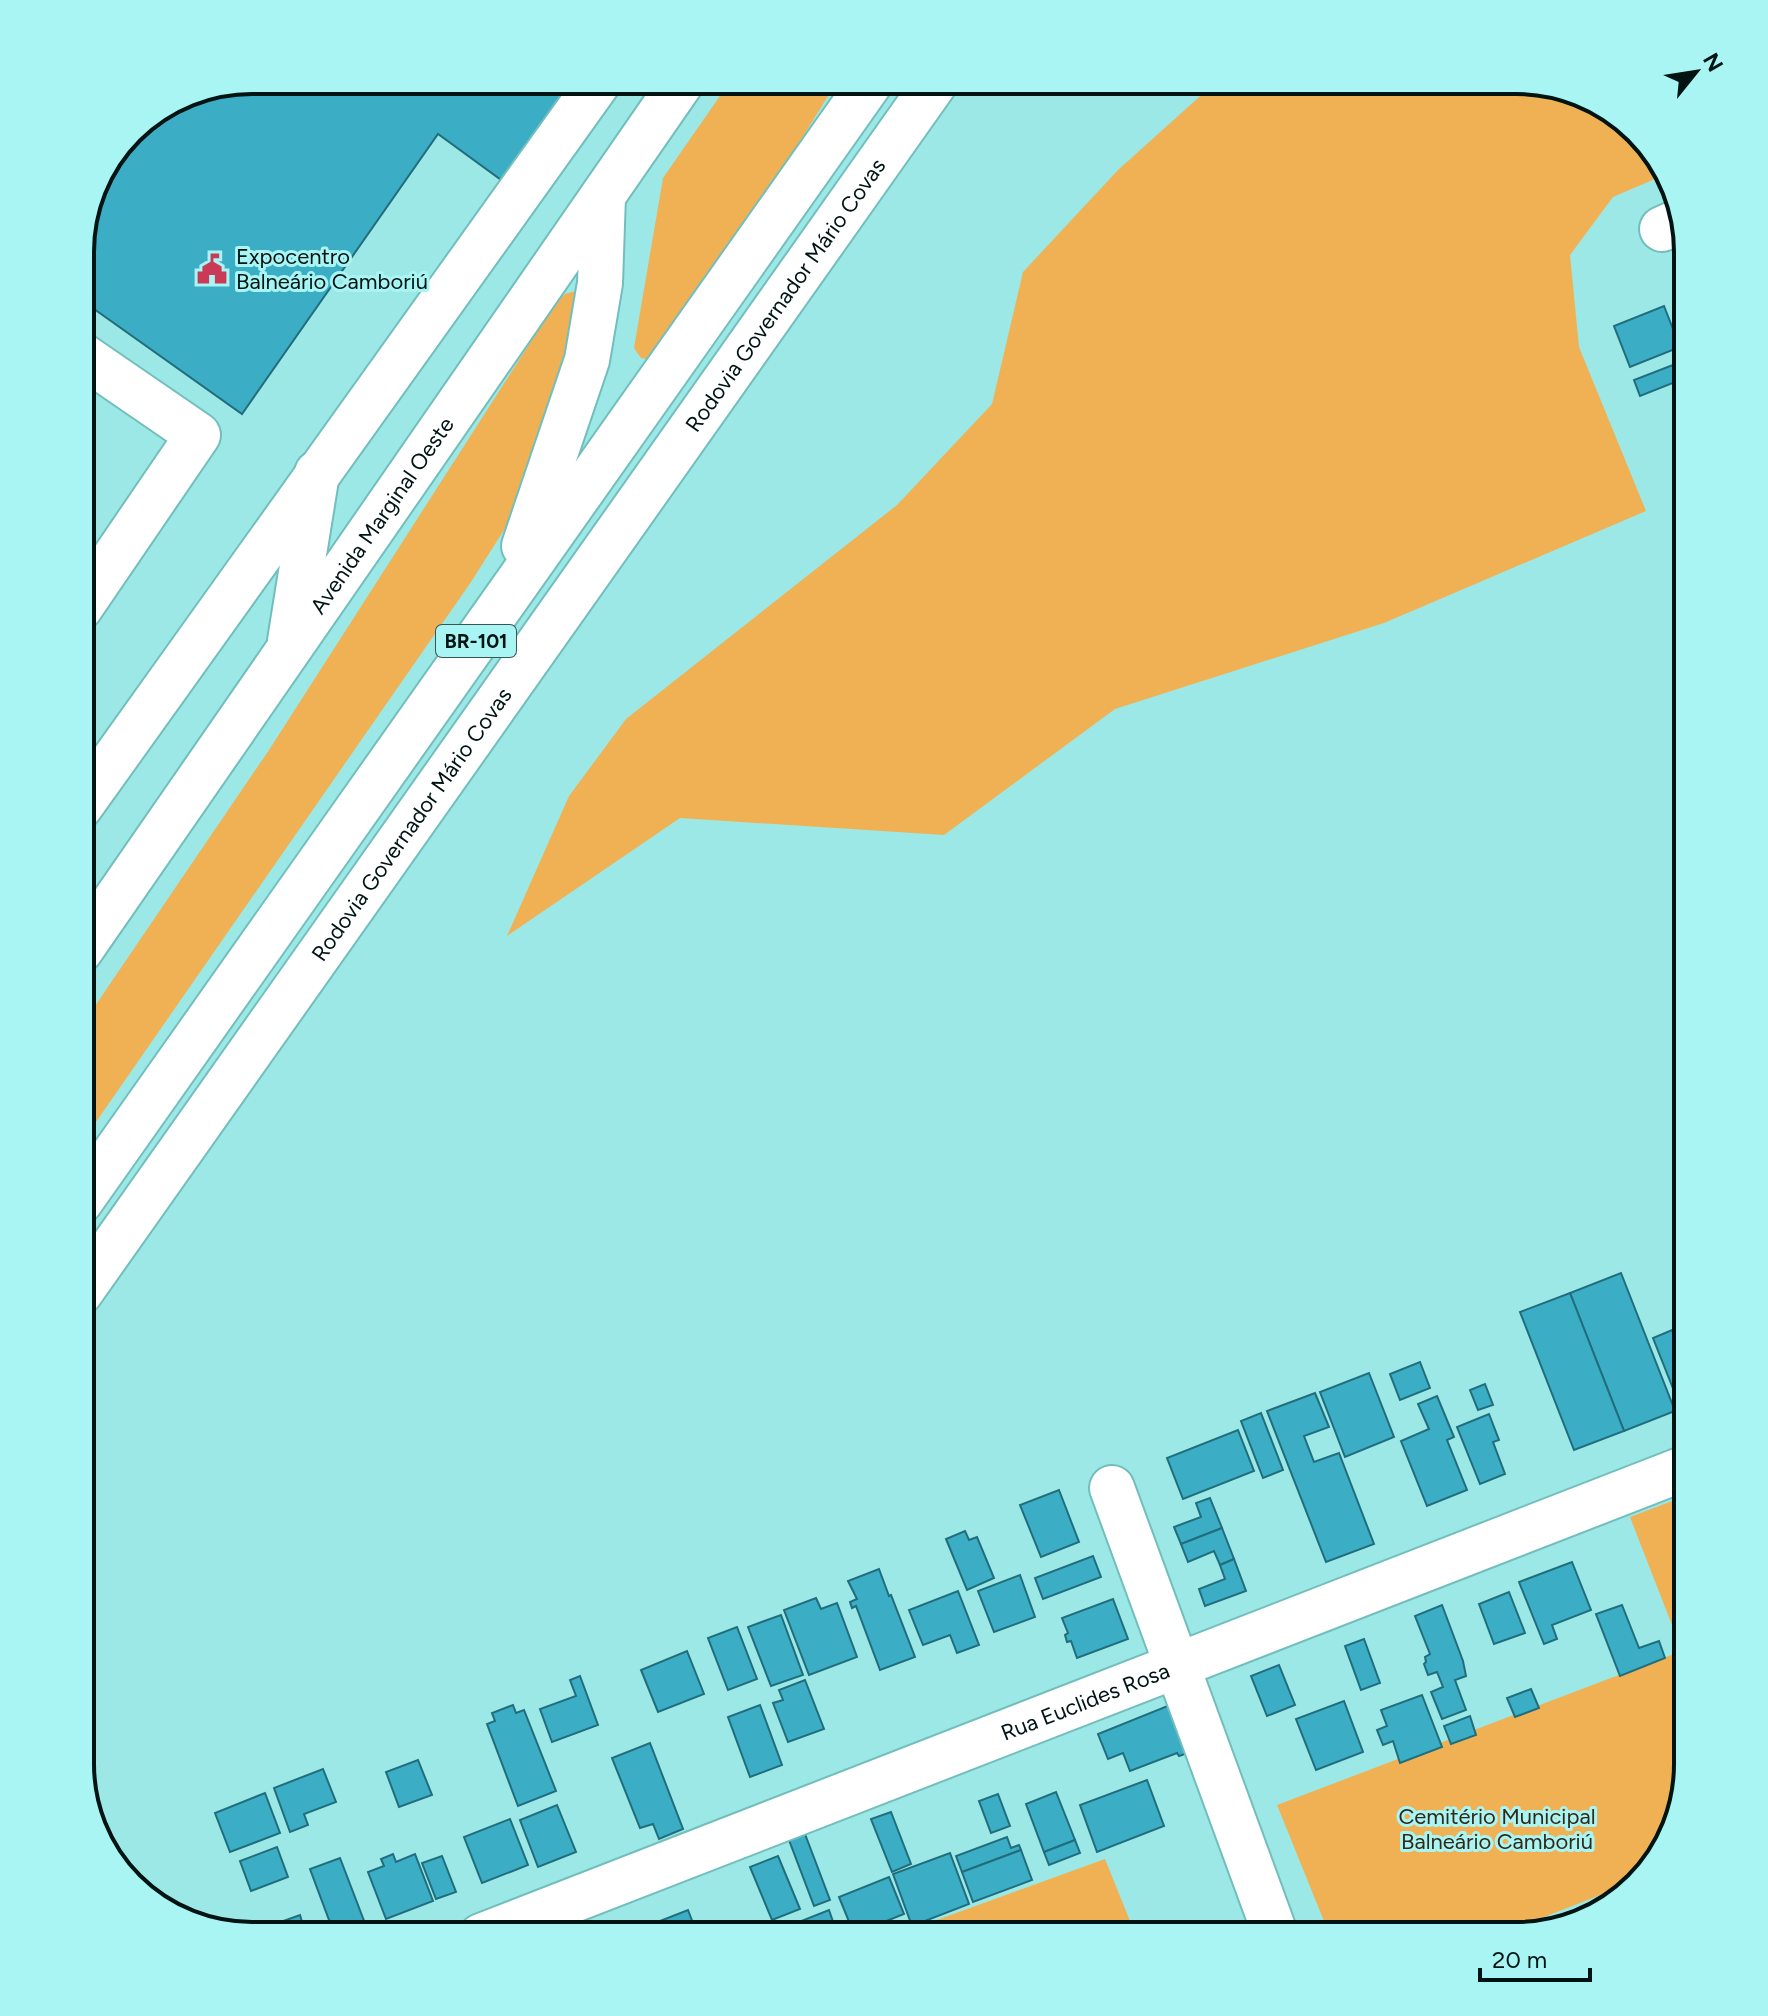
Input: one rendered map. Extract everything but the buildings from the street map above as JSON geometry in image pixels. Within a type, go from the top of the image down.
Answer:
[{"type":"main road","points":[[94,787],[590,94]]},
{"type":"main road","name":"Avenida Marginal Oeste","points":[[94,931],[673,94]]},
{"type":"main road","name":"BR-101","points":[[94,1182],[862,94]]},
{"type":"main road","name":"Rodovia Governador Mário Covas","points":[[94,1273],[927,94]]},
{"type":"main road","points":[[501,606],[535,518],[587,360],[600,283],[603,196]]},
{"type":"main road","points":[[94,364],[198,435],[94,587]]},
{"type":"main road","points":[[288,653],[317,473]]},
{"type":"main road","name":"Rua Euclides Rosa","points":[[517,1922],[1674,1472]]},
{"type":"main road","points":[[1112,1488],[1271,1922]]},
{"type":"green space","points":[[721,94],[829,94],[742,235],[653,360],[641,358],[634,348],[663,178]]},
{"type":"green space","points":[[1202,94],[1526,94],[1557,99],[1604,121],[1635,148],[1656,179],[1613,197],[1570,255],[1579,347],[1646,511],[1384,623],[1115,709],[944,835],[680,818],[507,936],[569,796],[626,719],[897,505],[992,404],[1023,272],[1118,170]]},
{"type":"green space","points":[[576,291],[579,305],[570,362],[525,497],[471,582],[94,1125],[94,1007],[269,750],[555,304],[565,294]]},
{"type":"green space","name":"Cemitério Municipal Balneário Camboriú","points":[[1674,1500],[1674,1630],[1630,1517]]},
{"type":"green space","name":"Cemitério Municipal Balneário Camboriú","points":[[1674,1654],[1673,1785],[1658,1834],[1635,1868],[1608,1892],[1534,1921],[1324,1922],[1277,1805]]},
{"type":"green space","points":[[1105,1859],[1130,1922],[932,1922]]},
{"type":"place","name":"Expocentro Balneário Camboriú","points":[[212,269]]}]
